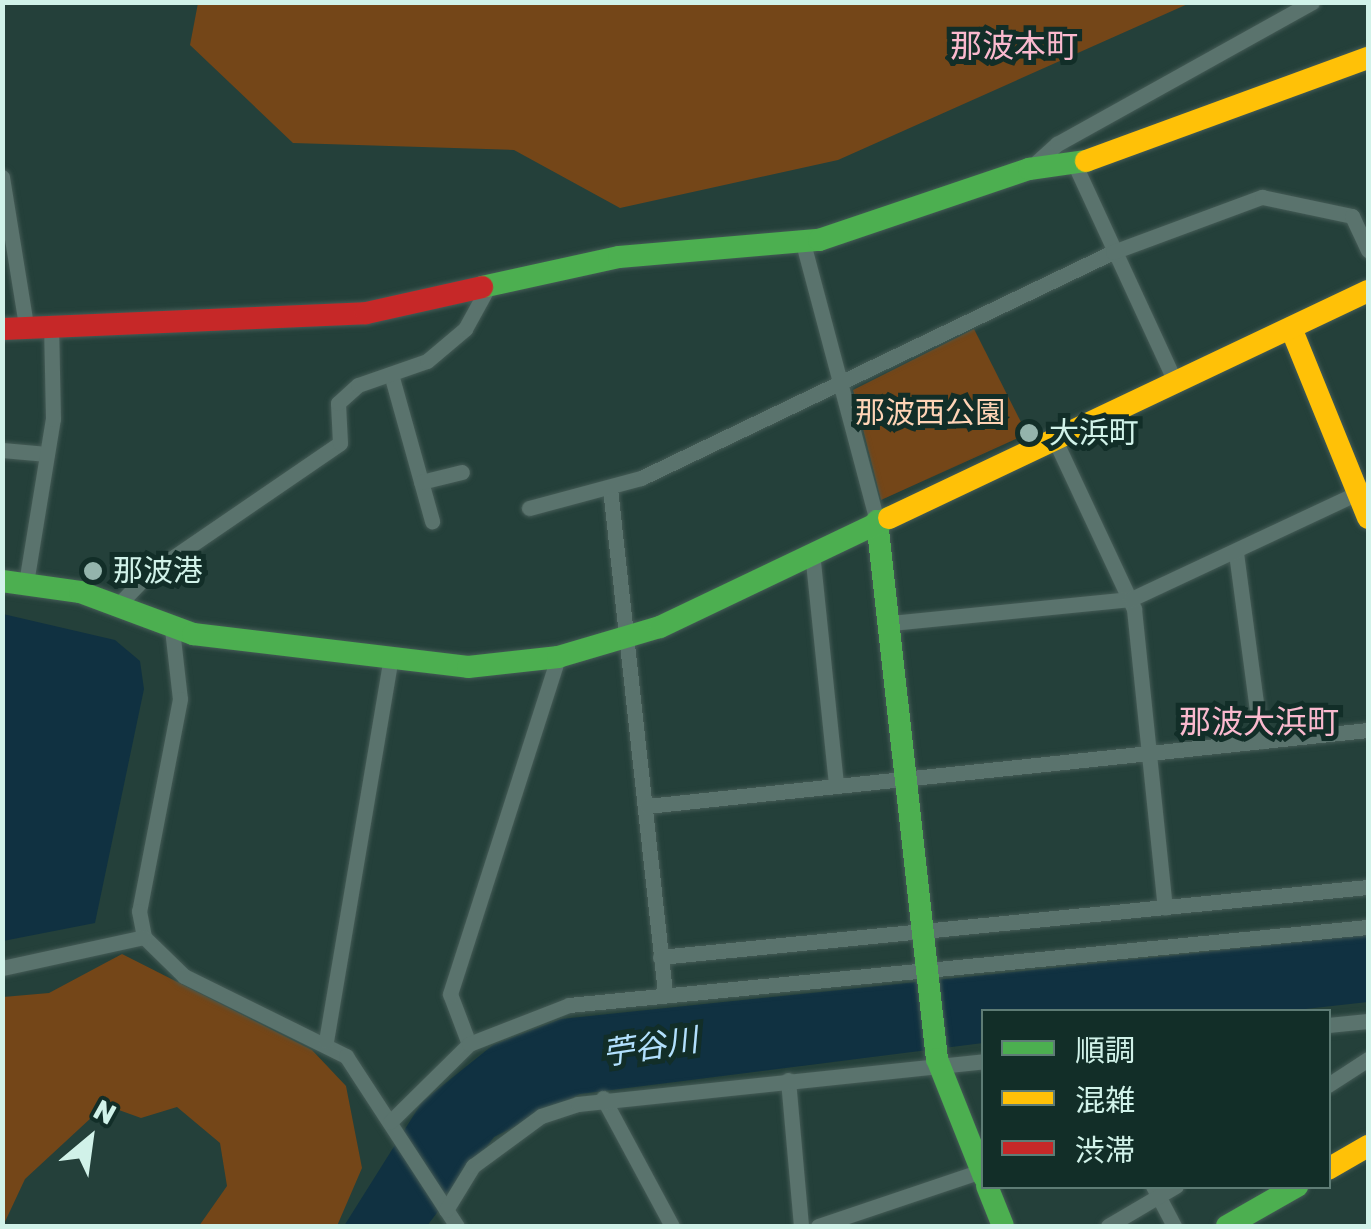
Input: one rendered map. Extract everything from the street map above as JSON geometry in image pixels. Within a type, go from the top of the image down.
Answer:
[{"type":"street","points":[[1029,169],[1057,144],[1312,2]]},
{"type":"street","points":[[2,177],[14,328],[366,313],[618,257],[802,243],[1029,169],[1074,166],[1368,58]]},
{"type":"street","points":[[1074,166],[1175,381]]},
{"type":"street","points":[[529,508],[610,488],[1113,252],[1262,197],[1352,216],[1368,252]]},
{"type":"street","points":[[802,243],[878,521],[938,1062],[981,1169]]},
{"type":"street","points":[[119,604],[146,576],[340,443],[338,404],[391,374],[427,361],[465,329],[487,289]]},
{"type":"street","points":[[51,327],[47,454],[14,582],[119,604],[172,628],[390,663],[468,667],[558,657],[628,639],[1368,290]]},
{"type":"street","points":[[1291,328],[1364,490],[1368,518]]},
{"type":"street","points":[[391,374],[432,521]]},
{"type":"street","points":[[1054,438],[1130,599],[1165,907]]},
{"type":"street","points":[[2,450],[47,454]]},
{"type":"street","points":[[421,482],[462,472]]},
{"type":"street","points":[[610,488],[665,993]]},
{"type":"street","points":[[891,623],[1130,599],[1236,553],[1364,490]]},
{"type":"street","points":[[812,552],[836,786]]},
{"type":"street","points":[[1236,553],[1261,741]]},
{"type":"street","points":[[172,628],[180,699],[139,912],[144,937],[184,976],[326,1042],[359,1072],[457,1226]]},
{"type":"street","points":[[470,1044],[450,994],[558,657]]},
{"type":"street","points":[[326,1042],[390,663]]},
{"type":"street","points":[[647,806],[1368,730]]},
{"type":"street","points":[[660,957],[1368,886]]},
{"type":"street","points":[[393,1126],[470,1044],[569,1005],[1368,927]]},
{"type":"street","points":[[2,968],[144,937]]},
{"type":"street","points":[[1331,1025],[1368,1021]]},
{"type":"street","points":[[1331,1083],[1368,1059]]},
{"type":"street","points":[[443,1206],[473,1166],[514,1134],[602,1098],[938,1062],[981,1061]]},
{"type":"street","points":[[788,1080],[801,1226]]},
{"type":"street","points":[[602,1098],[672,1226]]},
{"type":"street","points":[[1331,1167],[1368,1146]]},
{"type":"street","points":[[818,1226],[981,1177]]},
{"type":"street","points":[[989,1189],[1004,1226]]},
{"type":"street","points":[[1227,1226],[1292,1189]]},
{"type":"street","points":[[1108,1226],[1155,1193],[1174,1226]]},
{"type":"green space","points":[[198,2],[1190,3],[838,160],[620,208],[514,150],[293,143],[190,45]]},
{"type":"green space","name":"那波西公園","points":[[974,329],[1027,434],[881,500],[853,390]]},
{"type":"green space","points":[[122,954],[312,1050],[346,1086],[362,1168],[337,1226],[199,1226],[227,1186],[220,1143],[177,1107],[141,1118],[105,1105],[25,1179],[3,1226],[3,997],[49,993]]},
{"type":"water","points":[[3,614],[115,640],[140,661],[144,689],[95,923],[3,941]]},
{"type":"water","name":"苧谷川","points":[[1368,935],[1368,1002],[1305,1009],[981,1009],[981,1043],[580,1094],[494,1137],[427,1226],[344,1226],[422,1102],[493,1045],[561,1019]]},
{"type":"traffic: fast","points":[[482,287],[619,257],[819,240],[1029,169],[1086,161]]},
{"type":"traffic: fast","points":[[2,581],[80,592],[193,634],[468,667],[558,657],[660,627],[889,518]]},
{"type":"traffic: fast","points":[[877,521],[937,1059],[981,1169]]},
{"type":"traffic: fast","points":[[988,1189],[1003,1226]]},
{"type":"traffic: fast","points":[[1227,1226],[1292,1189]]},
{"type":"traffic: slow","points":[[1086,161],[1368,58]]},
{"type":"traffic: slow","points":[[889,518],[1368,291]]},
{"type":"traffic: slow","points":[[1291,328],[1368,518]]},
{"type":"traffic: slow","points":[[1331,1167],[1368,1146]]},
{"type":"traffic: jam","points":[[2,329],[366,313],[482,287]]},
{"type":"place","name":"大浜町","points":[[1029,433]]},
{"type":"place","name":"那波港","points":[[93,571]]},
{"type":"district","name":"那波本町","points":[[1014,46]]},
{"type":"district","name":"那波大浜町","points":[[1259,722]]}]
